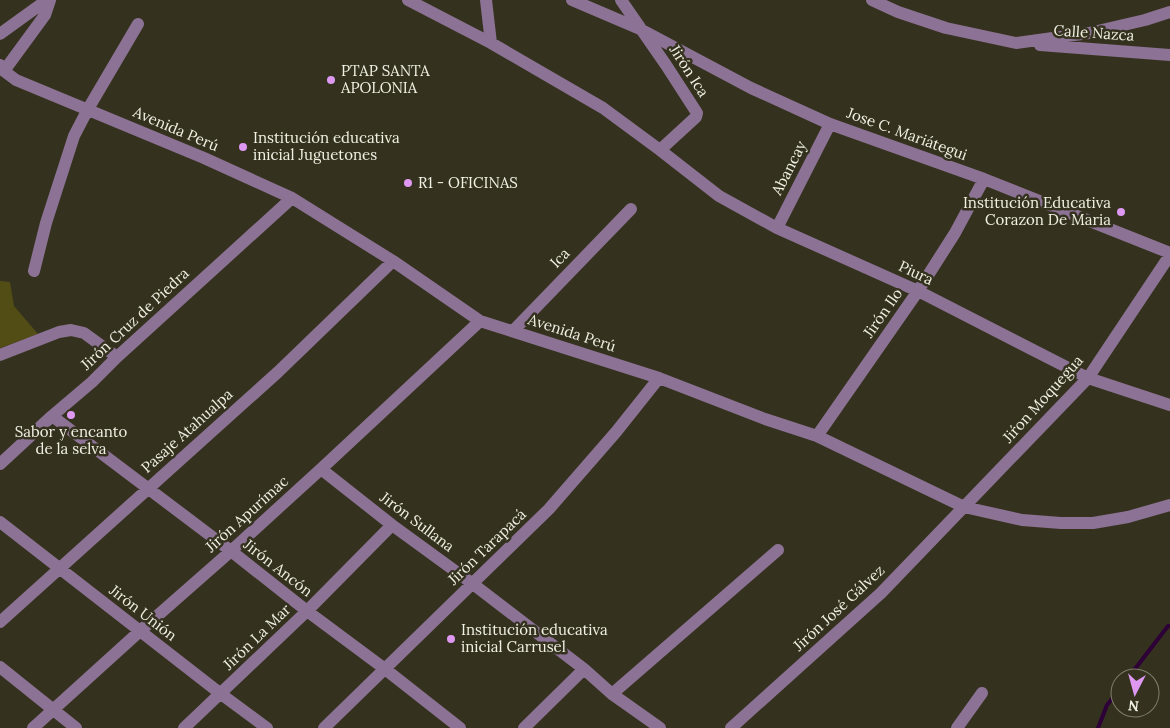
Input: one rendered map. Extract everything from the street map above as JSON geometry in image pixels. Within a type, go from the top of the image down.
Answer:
[{"type":"street","points":[[0,34],[48,0]]},
{"type":"street","points":[[2,68],[45,15],[48,0]]},
{"type":"street","points":[[408,0],[491,43],[603,108],[660,150]]},
{"type":"street","points":[[486,0],[491,43]]},
{"type":"street","name":"Jose C. Mariátegui","points":[[572,0],[640,29],[751,88],[830,124],[984,179],[1170,254]]},
{"type":"street","points":[[621,0],[640,29]]},
{"type":"street","points":[[872,0],[898,12],[946,28],[1016,43],[1089,33],[1170,12]]},
{"type":"street","points":[[34,272],[46,223],[74,136],[138,24]]},
{"type":"street","name":"Jirón Ica","points":[[640,29],[697,113],[696,118],[660,150]]},
{"type":"street","name":"Calle Nazca","points":[[1016,43],[1170,55]]},
{"type":"street","name":"Avenida Perú","points":[[2,68],[16,80],[204,158],[292,198],[393,262],[480,321],[660,378],[765,419],[817,436],[964,507],[1022,520],[1092,523],[1128,517],[1170,505]]},
{"type":"street","name":"Abancay","points":[[777,228],[830,124]]},
{"type":"street","name":"Piura","points":[[660,150],[719,196],[777,228],[918,291],[1088,378],[1170,405]]},
{"type":"street","name":"Jirón Ilo","points":[[817,436],[918,291],[955,233],[984,179]]},
{"type":"street","name":"Jirón Cruz de Piedra","points":[[0,464],[292,198]]},
{"type":"street","name":"Ica","points":[[513,331],[631,209]]},
{"type":"street","name":"Jiŕon Moquegua","points":[[964,507],[1088,378],[1170,254]]},
{"type":"street","name":"Pasaje Atahualpa","points":[[0,622],[278,372],[393,262]]},
{"type":"street","name":"Jirón Apurímac","points":[[33,728],[231,551],[480,321]]},
{"type":"street","points":[[0,355],[59,332],[72,330],[84,333],[117,356]]},
{"type":"street","name":"Jirón Tarapacá","points":[[324,728],[549,509],[660,378]]},
{"type":"street","name":"Jirón Ancón","points":[[52,416],[460,728]]},
{"type":"street","name":"Jirón Sullana","points":[[321,469],[392,525],[584,669],[612,694],[660,728]]},
{"type":"street","name":"Jirón José Gálvez","points":[[731,728],[881,593],[964,507]]},
{"type":"street","name":"Jirón Unión","points":[[0,522],[221,694],[268,728]]},
{"type":"street","name":"Jirón La Mar","points":[[184,728],[307,611],[392,525]]},
{"type":"street","points":[[612,694],[778,550]]},
{"type":"street","points":[[0,667],[76,728]]},
{"type":"street","points":[[524,728],[584,669]]},
{"type":"street","points":[[957,728],[982,693]]},
{"type":"shaded area","points":[[0,281],[10,282],[14,306],[38,334],[0,348]]},
{"type":"waterway","points":[[1136,668],[1168,626],[1170,626]]},
{"type":"waterway","points":[[1098,728],[1110,701]]},
{"type":"place","name":"PTAP SANTA APOLONIA","points":[[331,80]]},
{"type":"place","name":"Institución educativa inicial Juguetones","points":[[243,147]]},
{"type":"place","name":"R1 - OFICINAS","points":[[408,183]]},
{"type":"place","name":"Institución Educativa Corazon De Maria","points":[[1121,212]]},
{"type":"place","name":"Sabor y encanto de la selva","points":[[71,415]]},
{"type":"place","name":"Institución educativa inicial Carrusel","points":[[451,639]]}]
